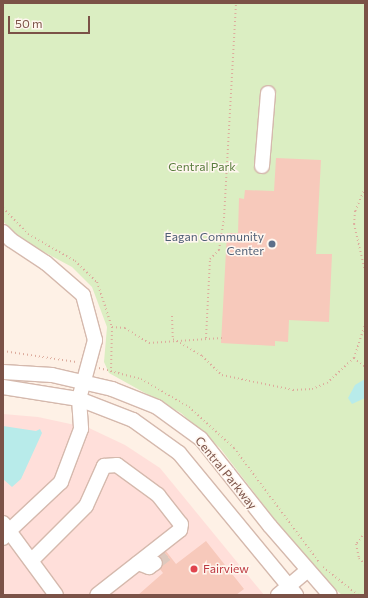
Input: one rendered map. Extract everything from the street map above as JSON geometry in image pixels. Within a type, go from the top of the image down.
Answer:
[{"type":"street","points":[[262,166],[268,93]]},
{"type":"street","points":[[3,232],[11,240],[46,263],[83,295],[95,340],[79,399],[81,429],[61,482],[5,531],[32,560],[56,595]]},
{"type":"street","name":"Central Parkway","points":[[3,372],[52,375],[83,382],[112,389],[157,407],[201,439],[307,570],[330,595]]},
{"type":"street","name":"Central Parkway","points":[[3,387],[79,399],[133,420],[179,453],[287,593]]},
{"type":"street","points":[[32,560],[86,506],[104,466],[117,465],[158,494],[181,524],[180,530],[97,595]]},
{"type":"street","points":[[168,553],[171,546],[170,538]]},
{"type":"street","points":[[138,562],[149,567],[155,563]]},
{"type":"street","points":[[287,593],[307,570]]},
{"type":"path","points":[[206,338],[210,260],[219,250],[224,218],[236,3]]},
{"type":"path","points":[[365,46],[365,93]]},
{"type":"path","points":[[365,188],[355,211],[354,224],[365,271]]},
{"type":"path","points":[[172,316],[173,339]]},
{"type":"path","points":[[173,339],[202,356],[222,375],[293,390],[312,389],[327,383],[354,358],[365,325]]},
{"type":"path","points":[[112,327],[125,328],[149,343],[173,339],[222,338]]},
{"type":"path","points":[[354,358],[365,367]]},
{"type":"path","points":[[365,533],[356,544],[359,558],[365,565]]},
{"type":"shaded area","points":[[3,414],[38,417],[89,428],[125,445],[160,468],[264,595],[3,595]]},
{"type":"green space","name":"Central Park","points":[[3,3],[365,3],[365,595],[342,595],[314,571],[220,448],[181,413],[109,373],[104,362],[107,327],[92,287],[72,267],[33,246],[11,230],[3,221]]},
{"type":"water","points":[[365,379],[365,398],[352,404],[348,398],[355,385]]},
{"type":"water","points":[[3,426],[36,431],[40,429],[42,433],[21,479],[12,487],[3,479]]},
{"type":"building","name":"Eagan Community Center","points":[[276,158],[321,160],[316,254],[332,254],[329,322],[289,320],[288,342],[275,341],[275,346],[221,343],[227,233],[238,233],[239,198],[244,199],[245,190],[274,191]]},
{"type":"building","name":"Fairview","points":[[206,541],[244,589],[236,595],[138,595],[163,573],[150,556],[162,546],[176,564]]},
{"type":"tunnel","points":[[155,563],[168,553]]},
{"type":"place","name":"Eagan Community Center","points":[[272,244]]},
{"type":"place","name":"Fairview","points":[[194,569]]}]
